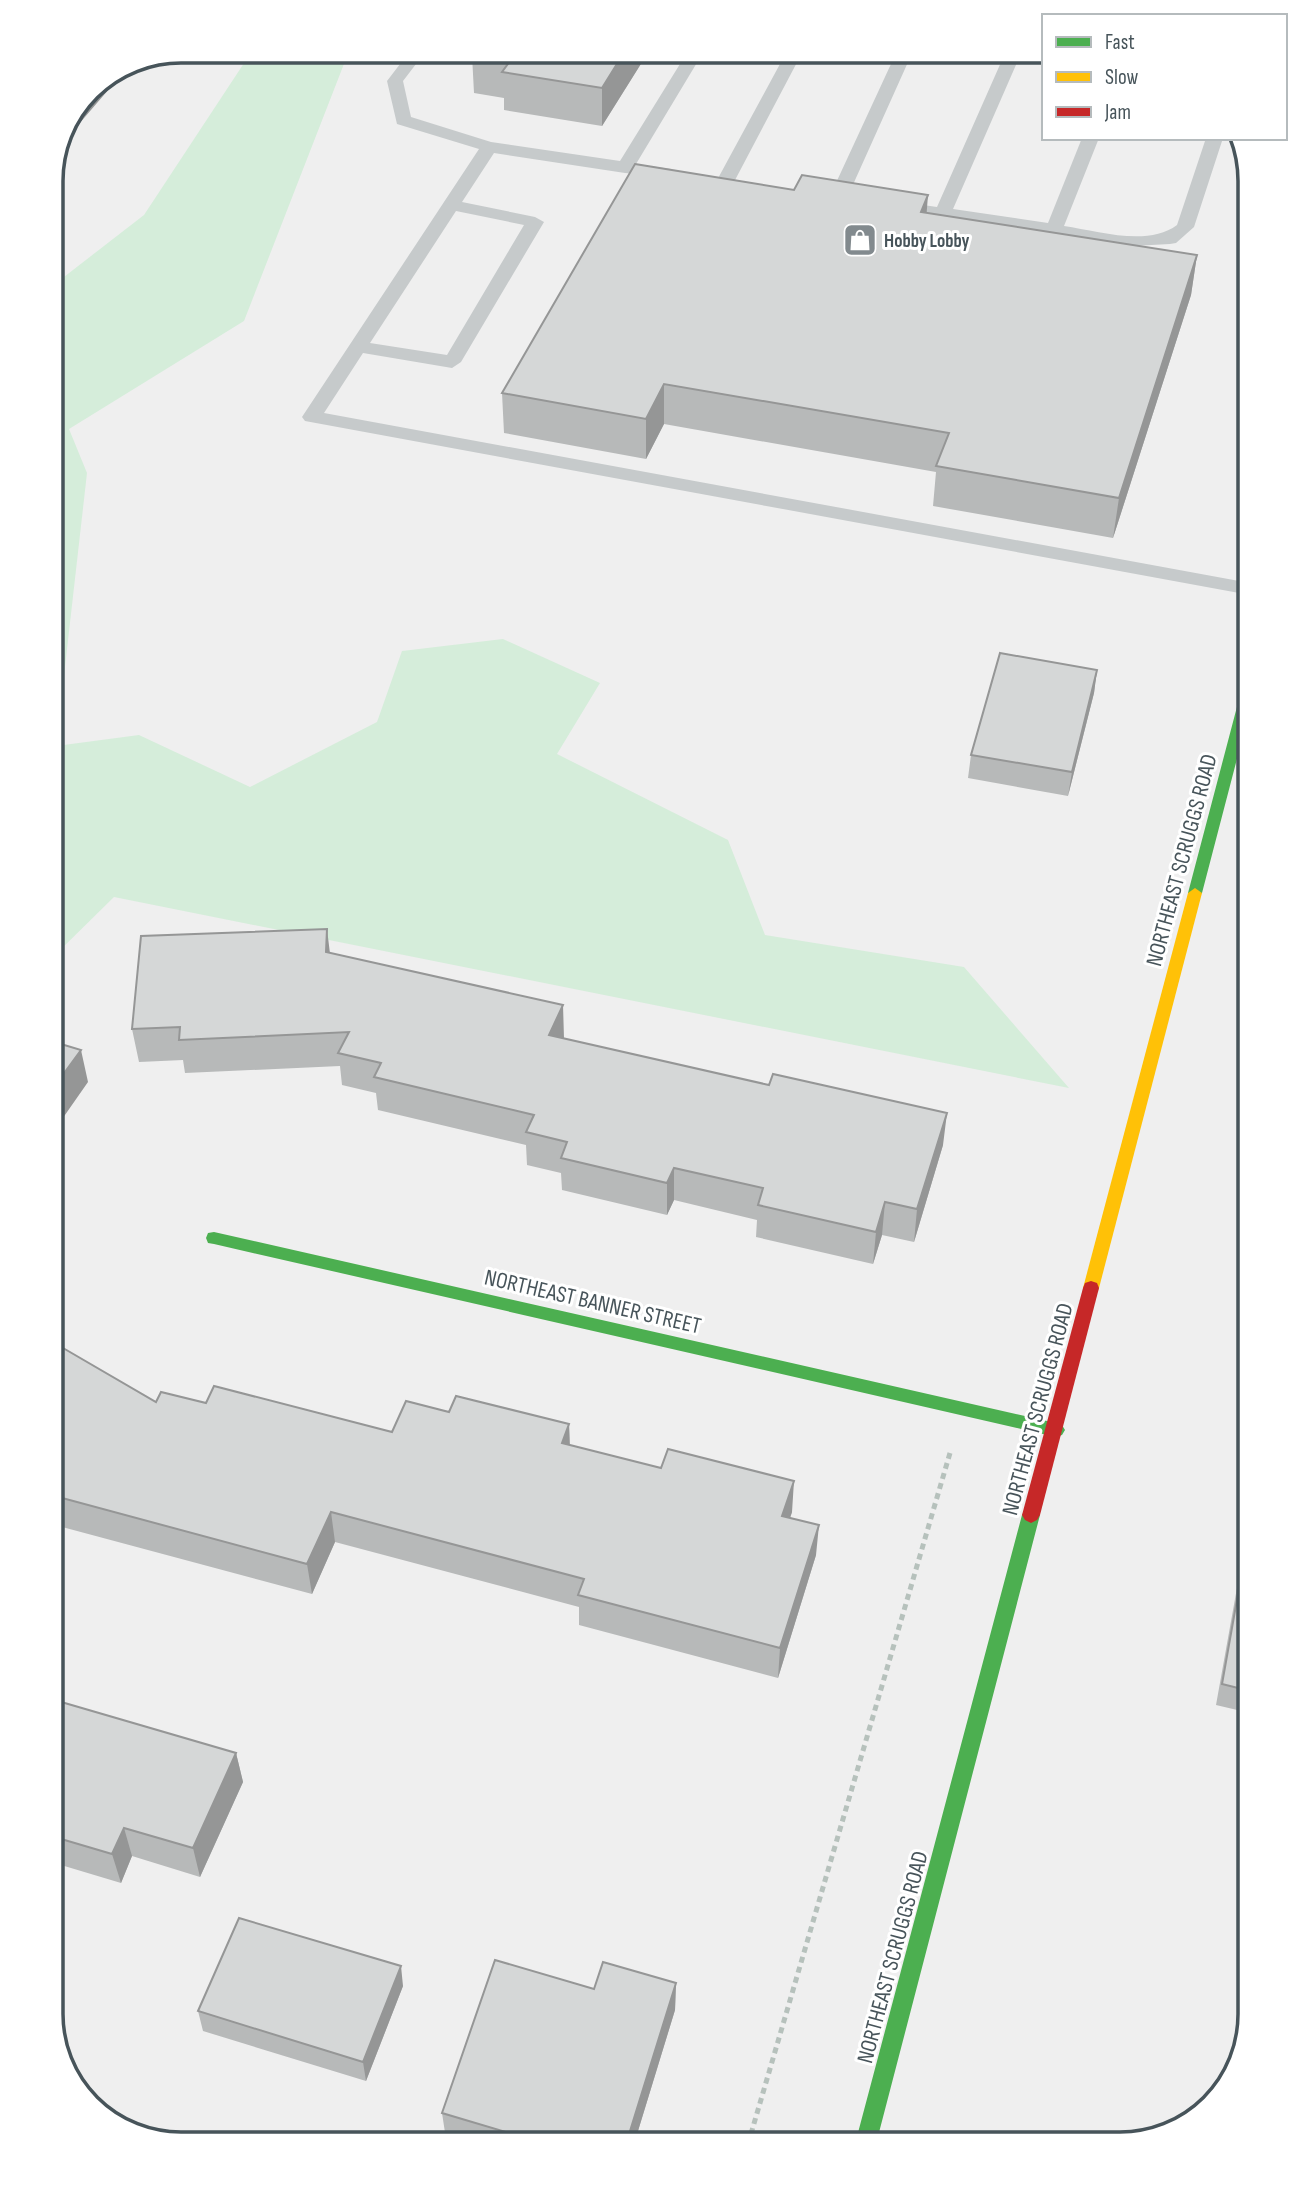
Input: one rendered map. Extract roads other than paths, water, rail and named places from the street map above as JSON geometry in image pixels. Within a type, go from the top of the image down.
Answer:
[{"type":"street","name":"NORTHEAST SCRUGGS ROAD","points":[[868,2132],[1056,1430],[1238,730]]},
{"type":"street","name":"NORTHEAST BANNER STREET","points":[[214,1238],[1056,1430]]},
{"type":"lane","points":[[409,63],[395,81],[403,120],[489,147],[687,177]]},
{"type":"lane","points":[[625,168],[689,63]]},
{"type":"lane","points":[[725,182],[789,63]]},
{"type":"lane","points":[[838,198],[900,63]]},
{"type":"lane","points":[[943,213],[1009,63]]},
{"type":"lane","points":[[1055,229],[1090,140]]},
{"type":"lane","points":[[877,204],[1133,240],[1170,239],[1185,227],[1214,140]]},
{"type":"lane","points":[[489,147],[312,417],[1238,587]]},
{"type":"lane","points":[[358,347],[452,362],[535,222],[451,205]]},
{"type":"place","name":"Hobby Lobby","points":[[860,240]]}]
